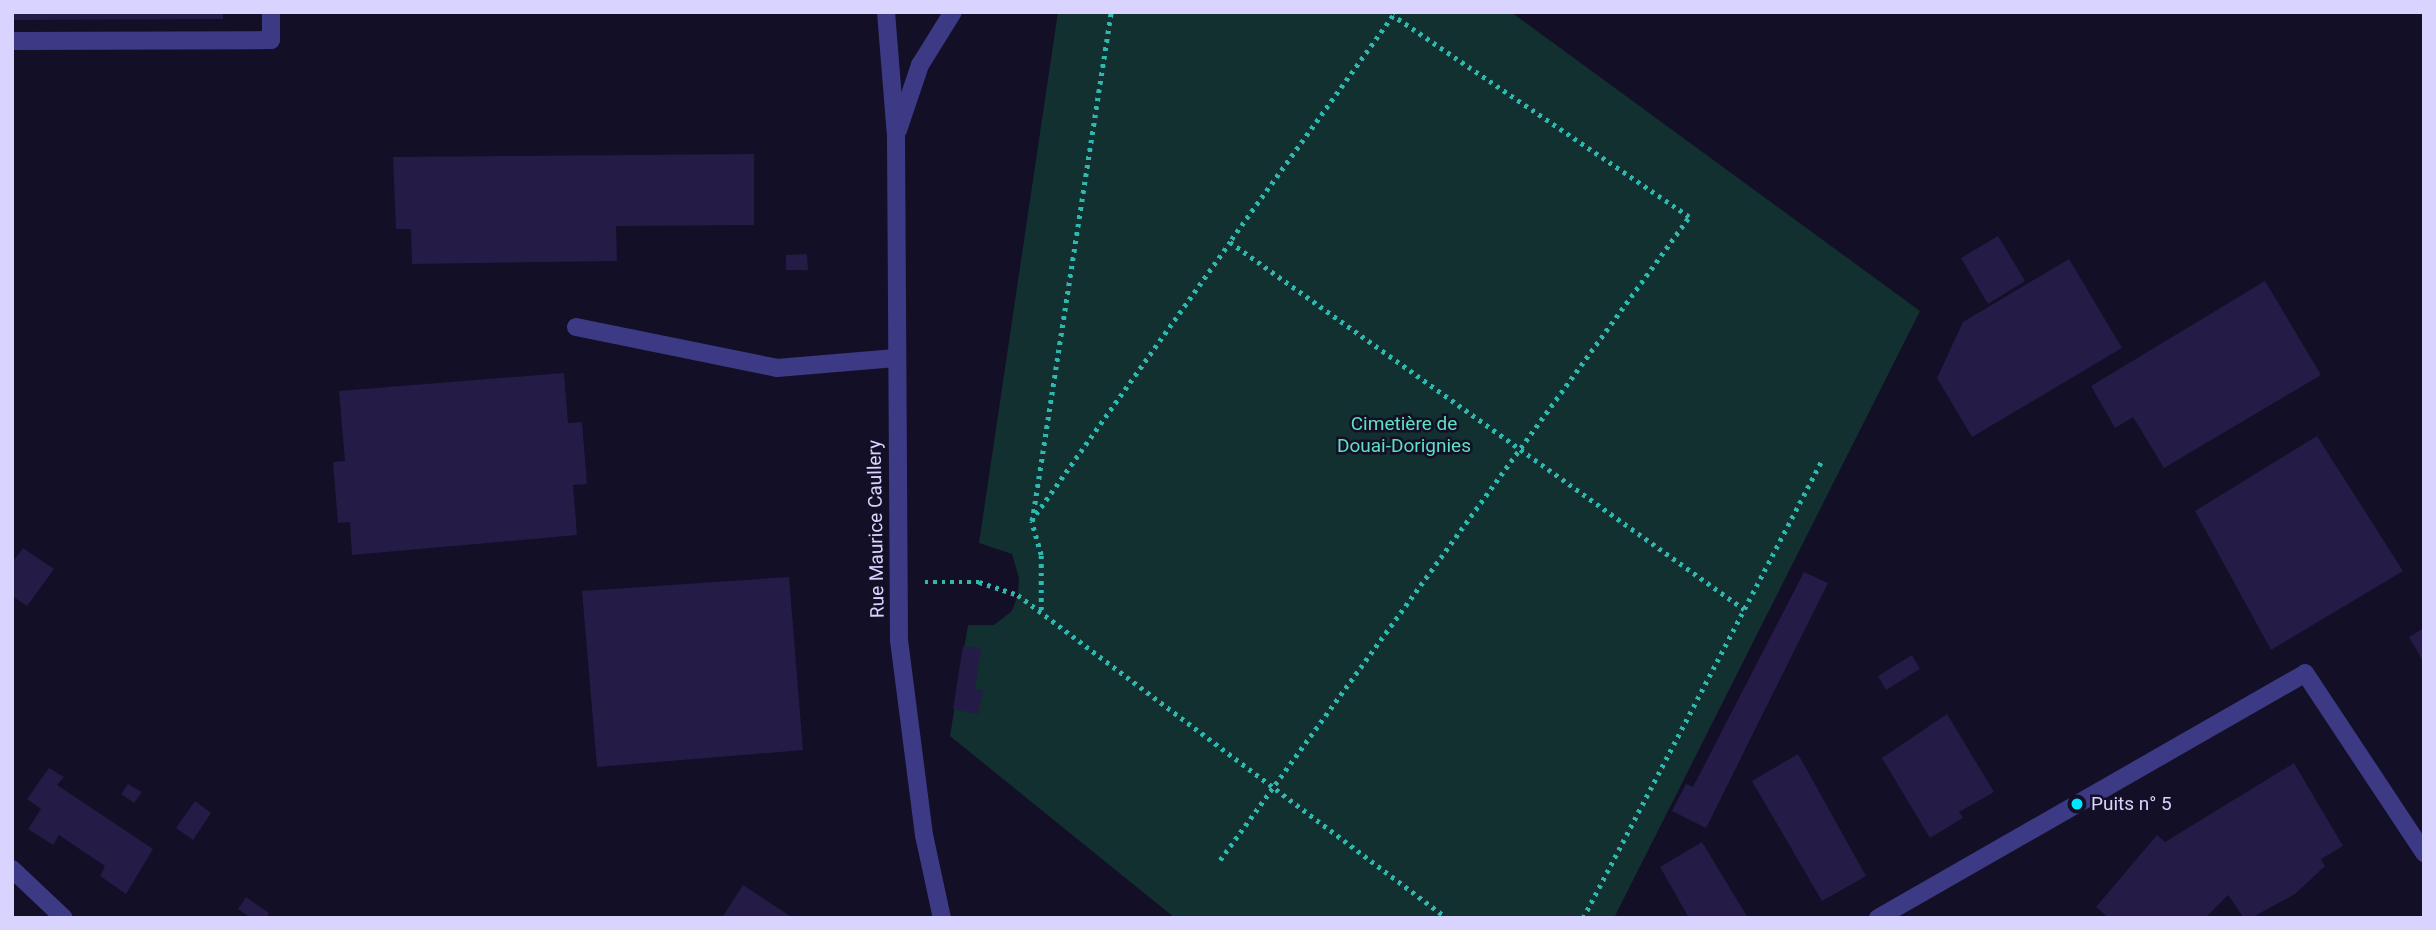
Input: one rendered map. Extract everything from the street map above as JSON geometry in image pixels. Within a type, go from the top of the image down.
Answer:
[{"type":"street","points":[[12,41],[271,40],[271,12]]},
{"type":"street","name":"Rue Maurice Caullery","points":[[886,12],[896,136],[896,583],[911,749],[942,918]]},
{"type":"street","name":"Rue Maurice Caullery","points":[[896,136],[916,75],[953,12]]},
{"type":"street","points":[[576,327],[777,368],[896,358]]},
{"type":"street","points":[[1878,918],[2305,673],[2424,853]]},
{"type":"street","points":[[12,869],[64,918]]},
{"type":"path","points":[[1041,610],[1041,555],[1031,522],[1111,12]]},
{"type":"path","points":[[1031,522],[1393,16],[1689,217],[1522,450],[1272,785],[1220,860]]},
{"type":"path","points":[[1230,242],[1744,609]]},
{"type":"path","points":[[1583,918],[1821,462]]},
{"type":"path","points":[[896,583],[979,582],[1018,595],[1447,918]]},
{"type":"green space","name":"Cimetière de Douai-Dorignies","points":[[1058,12],[1511,12],[1920,311],[1614,918],[1175,918],[950,736],[968,625],[994,625],[1012,611],[1018,595],[1019,578],[1012,554],[979,543]]},
{"type":"building","points":[[12,12],[223,12],[223,19],[12,20]]},
{"type":"building","points":[[754,154],[754,225],[616,226],[617,261],[412,264],[411,229],[396,229],[393,157]]},
{"type":"building","points":[[1998,236],[2025,281],[1988,304],[1961,258]]},
{"type":"building","points":[[807,254],[808,270],[786,270],[786,255]]},
{"type":"building","points":[[2069,259],[2122,348],[1972,437],[1937,378],[1963,322]]},
{"type":"building","points":[[2265,281],[2321,375],[2164,468],[2133,417],[2115,428],[2091,386]]},
{"type":"building","points":[[564,373],[568,423],[582,422],[587,484],[573,485],[577,535],[352,555],[350,522],[338,523],[333,462],[345,461],[339,391]]},
{"type":"building","points":[[2317,436],[2403,571],[2271,650],[2195,511]]},
{"type":"building","points":[[23,548],[54,569],[27,606],[12,596],[12,563]]},
{"type":"building","points":[[1804,572],[1828,583],[1706,828],[1672,811],[1686,784],[1693,787]]},
{"type":"building","points":[[789,577],[803,750],[597,767],[582,591]]},
{"type":"building","points":[[2424,628],[2424,663],[2409,637]]},
{"type":"building","points":[[963,646],[981,648],[975,689],[983,690],[978,714],[953,709]]},
{"type":"building","points":[[1912,655],[1920,669],[1886,690],[1878,676]]},
{"type":"building","points":[[1947,714],[1994,792],[1959,812],[1963,818],[1930,838],[1882,758]]},
{"type":"building","points":[[1798,754],[1866,876],[1822,901],[1752,781]]},
{"type":"building","points":[[2294,763],[2343,846],[2321,859],[2325,866],[2295,894],[2251,918],[2244,918],[2228,895],[2205,918],[2109,918],[2096,907],[2157,835],[2165,842]]},
{"type":"building","points":[[49,768],[64,777],[57,785],[153,849],[126,894],[100,876],[105,866],[59,835],[53,845],[28,829],[41,809],[27,799]]},
{"type":"building","points":[[128,784],[142,792],[134,803],[121,794]]},
{"type":"building","points":[[195,801],[211,813],[193,840],[176,828]]},
{"type":"building","points":[[1702,842],[1748,918],[1689,918],[1660,867]]},
{"type":"building","points":[[743,885],[793,918],[722,918]]},
{"type":"building","points":[[246,897],[269,913],[266,918],[251,918],[238,909]]},
{"type":"place","name":"Puits n° 5","points":[[2077,804]]}]
